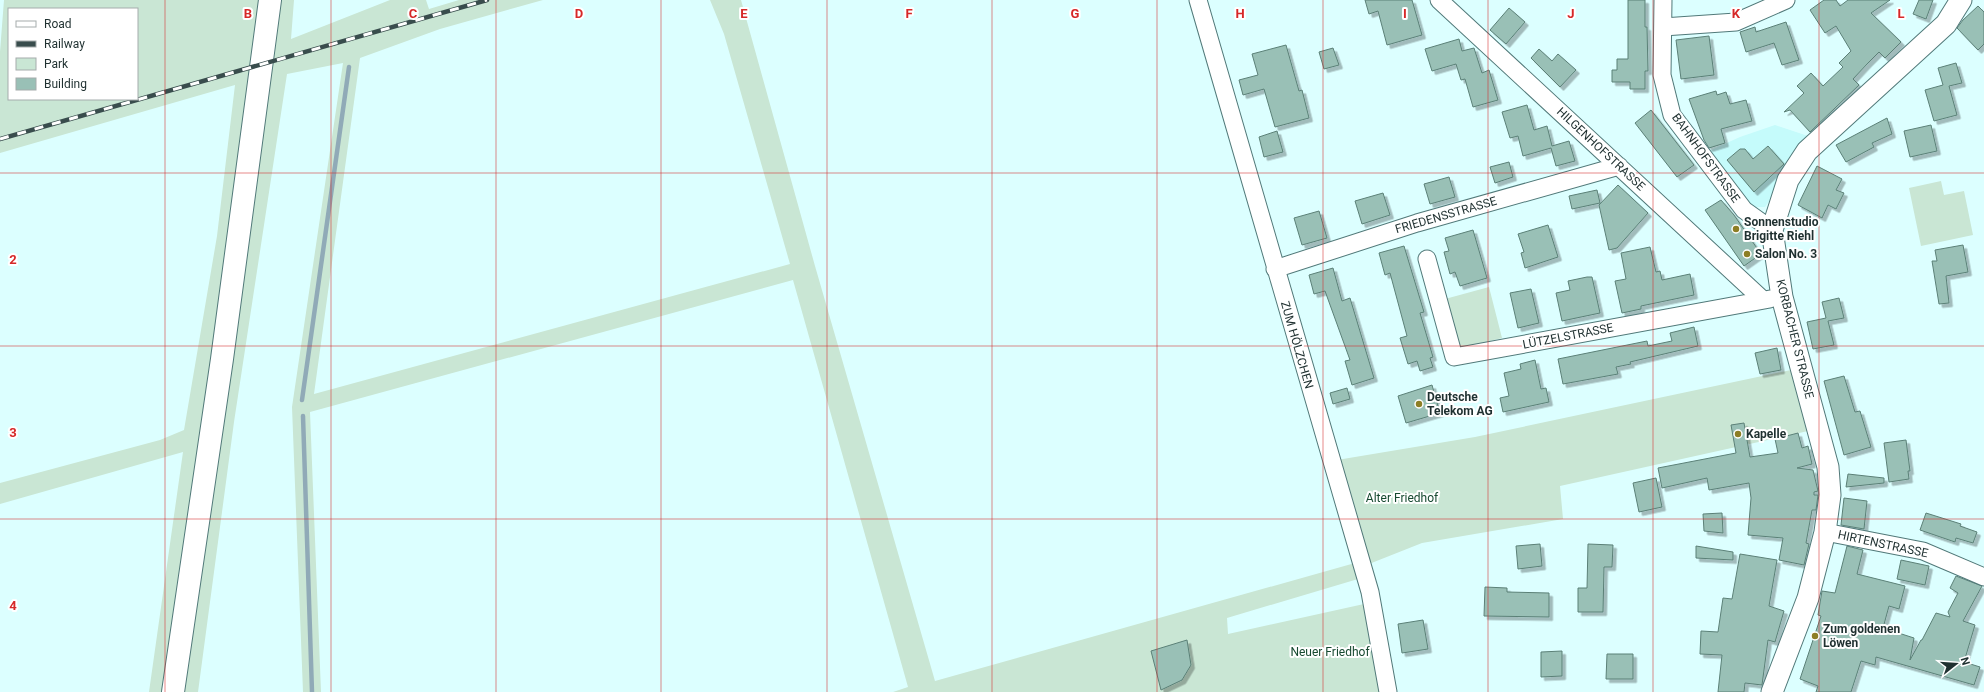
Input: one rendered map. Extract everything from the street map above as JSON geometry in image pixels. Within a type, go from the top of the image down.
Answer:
[{"type":"main road","points":[[173,692],[223,351],[270,0]]},
{"type":"street","name":"ZUM HÖLZCHEN","points":[[1198,0],[1370,592],[1388,692]]},
{"type":"street","name":"HILGENHOFSTRASSE","points":[[1439,0],[1619,166],[1772,299]]},
{"type":"street","name":"BAHNHOFSTRASSE","points":[[1663,0],[1662,75],[1672,115],[1744,210],[1772,230]]},
{"type":"street","points":[[1663,27],[1736,22],[1786,0]]},
{"type":"street","name":"KORBACHER STRASSE","points":[[1772,692],[1808,598],[1825,532],[1830,495],[1828,467],[1772,299],[1772,230],[1788,180],[1807,152],[1946,24],[1960,0]]},
{"type":"street","name":"FRIEDENSSTRASSE","points":[[1275,269],[1417,223],[1619,166]]},
{"type":"street","name":"LÜTZELSTRASSE","points":[[1427,259],[1454,357],[1772,299]]},
{"type":"street","name":"HIRTENSTRASSE","points":[[1825,532],[1923,551],[1984,577]]},
{"type":"shaded area","points":[[1775,125],[1814,138],[1765,207],[1751,207],[1709,151],[1740,137]]},
{"type":"green space","name":"Neuer Friedhof","points":[[4,0],[294,0],[291,39],[390,0],[426,0],[429,9],[459,0],[543,0],[440,29],[360,58],[314,394],[790,264],[724,34],[710,0],[741,0],[815,266],[935,681],[1355,563],[1358,579],[1227,618],[1228,634],[1364,604],[1379,692],[893,692],[908,687],[793,280],[310,412],[321,692],[303,692],[292,407],[343,63],[287,74],[234,422],[198,692],[149,692],[183,452],[0,504],[0,483],[160,440],[184,430],[217,236],[235,85],[0,153],[0,52]]},
{"type":"green space","points":[[1941,181],[1944,195],[1964,191],[1973,235],[1921,246],[1909,188]]},
{"type":"green space","points":[[1489,287],[1502,338],[1458,349],[1445,299]]},
{"type":"green space","name":"Alter Friedhof","points":[[1791,370],[1808,431],[1560,486],[1563,519],[1422,543],[1369,564],[1337,460],[1475,437]]},
{"type":"building","points":[[1365,0],[1412,0],[1422,35],[1387,45],[1378,11],[1369,14]]},
{"type":"building","points":[[1628,0],[1645,0],[1648,71],[1645,71],[1645,89],[1630,89],[1630,82],[1612,82],[1612,70],[1617,70],[1617,59],[1628,59]]},
{"type":"building","points":[[1824,0],[1836,0],[1840,6],[1848,0],[1890,0],[1871,13],[1901,42],[1885,58],[1879,52],[1853,79],[1859,85],[1810,132],[1790,110],[1784,112],[1804,93],[1797,86],[1811,73],[1823,86],[1843,67],[1839,63],[1851,51],[1836,26],[1825,33],[1810,10]]},
{"type":"building","points":[[1919,0],[1933,0],[1926,19],[1913,14]]},
{"type":"building","points":[[1978,6],[1984,12],[1984,44],[1978,50],[1957,28]]},
{"type":"building","points":[[1509,8],[1525,22],[1506,44],[1490,30]]},
{"type":"building","points":[[1786,22],[1799,60],[1782,65],[1774,43],[1746,52],[1740,32],[1755,27],[1756,32]]},
{"type":"building","points":[[1709,36],[1714,75],[1681,79],[1676,40]]},
{"type":"building","points":[[1459,39],[1462,51],[1474,48],[1482,73],[1489,70],[1498,100],[1473,107],[1465,79],[1461,80],[1456,64],[1432,71],[1425,49]]},
{"type":"building","points":[[1286,45],[1299,91],[1302,90],[1309,118],[1275,127],[1264,89],[1243,95],[1239,80],[1258,75],[1252,54]]},
{"type":"building","points":[[1333,48],[1339,65],[1324,69],[1319,52]]},
{"type":"building","points":[[1539,49],[1552,61],[1558,54],[1576,70],[1560,87],[1531,58]]},
{"type":"building","points":[[1956,63],[1962,83],[1949,86],[1957,115],[1934,121],[1925,90],[1943,85],[1938,68]]},
{"type":"building","points":[[1716,91],[1717,95],[1726,92],[1730,104],[1746,100],[1752,121],[1721,129],[1725,143],[1709,148],[1704,140],[1689,99]]},
{"type":"building","points":[[1527,105],[1534,130],[1547,126],[1552,146],[1569,141],[1575,161],[1556,166],[1551,148],[1523,156],[1518,136],[1510,138],[1502,112]]},
{"type":"building","points":[[1651,110],[1694,165],[1677,177],[1635,123]]},
{"type":"building","points":[[1887,118],[1892,134],[1872,143],[1874,147],[1846,162],[1836,145]]},
{"type":"building","points":[[1931,125],[1937,151],[1910,157],[1904,131]]},
{"type":"building","points":[[1277,131],[1283,152],[1264,157],[1259,137]]},
{"type":"building","points":[[1768,146],[1784,164],[1754,192],[1727,160],[1740,149],[1745,149],[1753,159]]},
{"type":"building","points":[[1509,162],[1513,177],[1495,183],[1490,167]]},
{"type":"building","points":[[1817,166],[1842,179],[1836,190],[1844,193],[1836,209],[1828,205],[1822,218],[1798,205]]},
{"type":"building","points":[[1449,177],[1455,197],[1430,204],[1424,184]]},
{"type":"building","points":[[1618,185],[1648,213],[1617,248],[1609,250],[1599,205]]},
{"type":"building","points":[[1597,190],[1600,203],[1572,209],[1569,196]]},
{"type":"building","points":[[1383,193],[1390,215],[1362,224],[1355,201]]},
{"type":"building","points":[[1721,200],[1734,215],[1761,254],[1744,266],[1705,210]]},
{"type":"building","points":[[1319,211],[1327,238],[1302,245],[1294,218]]},
{"type":"building","points":[[1548,225],[1558,257],[1525,268],[1521,253],[1524,252],[1518,234]]},
{"type":"building","points":[[1473,230],[1487,278],[1460,286],[1455,272],[1450,274],[1444,252],[1449,251],[1445,238]]},
{"type":"building","points":[[1963,245],[1968,272],[1946,276],[1949,303],[1939,304],[1932,261],[1937,261],[1935,250]]},
{"type":"building","points":[[1404,246],[1424,312],[1420,313],[1433,357],[1430,358],[1433,367],[1420,371],[1417,361],[1408,364],[1400,338],[1407,336],[1390,273],[1385,275],[1379,253]]},
{"type":"building","points":[[1650,247],[1656,272],[1660,271],[1662,280],[1690,274],[1694,295],[1641,306],[1641,309],[1622,313],[1615,281],[1626,279],[1621,253]]},
{"type":"building","points":[[1333,268],[1342,301],[1350,298],[1374,378],[1352,385],[1345,361],[1350,360],[1325,291],[1314,294],[1309,275]]},
{"type":"building","points":[[1592,277],[1600,313],[1562,321],[1556,293],[1570,290],[1568,281]]},
{"type":"building","points":[[1531,289],[1539,323],[1518,328],[1510,293]]},
{"type":"building","points":[[1839,298],[1844,318],[1828,321],[1834,345],[1813,349],[1807,322],[1826,318],[1822,302]]},
{"type":"building","points":[[1694,327],[1698,346],[1630,362],[1631,364],[1616,367],[1618,374],[1563,384],[1558,359],[1647,341],[1648,346],[1672,341],[1670,333]]},
{"type":"building","points":[[1777,348],[1781,370],[1760,374],[1755,353]]},
{"type":"building","points":[[1535,360],[1541,389],[1546,388],[1549,402],[1503,412],[1500,398],[1509,396],[1504,373],[1521,369],[1520,364]]},
{"type":"building","points":[[1844,376],[1855,412],[1860,411],[1871,447],[1844,455],[1824,381]]},
{"type":"building","name":"Deutsche Telekom AG","points":[[1432,385],[1440,413],[1406,423],[1398,396]]},
{"type":"building","points":[[1347,388],[1350,399],[1333,404],[1330,393]]},
{"type":"building","points":[[1744,423],[1750,457],[1778,453],[1775,439],[1798,433],[1802,448],[1808,446],[1812,464],[1797,468],[1813,470],[1818,491],[1814,492],[1814,495],[1818,495],[1816,510],[1812,510],[1806,543],[1809,544],[1804,565],[1779,560],[1783,538],[1748,535],[1751,498],[1749,483],[1709,490],[1707,478],[1662,488],[1658,468],[1736,453],[1731,425]]},
{"type":"building","points":[[1906,440],[1910,471],[1908,471],[1909,479],[1889,482],[1884,443]]},
{"type":"building","points":[[1848,474],[1884,478],[1884,483],[1846,487]]},
{"type":"building","points":[[1656,478],[1662,507],[1639,512],[1633,483]]},
{"type":"building","points":[[1844,498],[1867,501],[1864,529],[1841,525]]},
{"type":"building","points":[[1722,513],[1723,533],[1704,531],[1703,514]]},
{"type":"building","points":[[1926,513],[1961,524],[1960,526],[1977,532],[1973,543],[1956,538],[1955,542],[1920,530]]},
{"type":"building","points":[[1540,544],[1542,566],[1518,569],[1516,546]]},
{"type":"building","points":[[1588,544],[1613,545],[1612,567],[1604,567],[1603,612],[1578,612],[1578,588],[1587,588]]},
{"type":"building","points":[[1696,546],[1733,552],[1733,560],[1696,558]]},
{"type":"building","points":[[1847,546],[1863,550],[1857,574],[1905,586],[1899,609],[1889,606],[1883,628],[1914,638],[1910,660],[1936,613],[1950,617],[1948,612],[1958,593],[1950,588],[1956,576],[1982,586],[1963,621],[1975,625],[1964,662],[1980,667],[1974,685],[1876,657],[1875,665],[1861,661],[1851,692],[1816,692],[1818,686],[1800,679],[1821,616],[1818,615],[1822,591],[1835,593]]},
{"type":"building","points":[[1740,554],[1777,560],[1769,606],[1784,611],[1775,642],[1768,640],[1762,685],[1745,683],[1744,692],[1718,692],[1722,655],[1700,654],[1701,631],[1718,632],[1723,598],[1732,599]]},
{"type":"building","points":[[1901,560],[1929,566],[1925,585],[1897,579]]},
{"type":"building","points":[[1485,587],[1507,588],[1507,592],[1549,593],[1549,617],[1484,616]]},
{"type":"building","points":[[1423,620],[1428,649],[1402,653],[1398,624]]},
{"type":"building","points":[[1187,640],[1191,665],[1182,680],[1161,690],[1151,651]]},
{"type":"building","points":[[1562,651],[1562,676],[1541,677],[1541,652]]},
{"type":"building","points":[[1607,654],[1633,654],[1633,679],[1606,679]]},
{"type":"waterway","points":[[302,400],[349,67]]},
{"type":"waterway","points":[[303,416],[312,692]]},
{"type":"railway","points":[[138,100],[487,0]]},
{"type":"railway","points":[[0,139],[137,100]]},
{"type":"place","name":"Sonnenstudio Brigitte Riehl","points":[[1736,229]]},
{"type":"place","name":"Salon No. 3","points":[[1747,254]]},
{"type":"place","name":"Deutsche Telekom AG","points":[[1419,404]]},
{"type":"place","name":"Kapelle","points":[[1738,434]]},
{"type":"place","name":"Zum goldenen Löwen","points":[[1815,636]]}]
